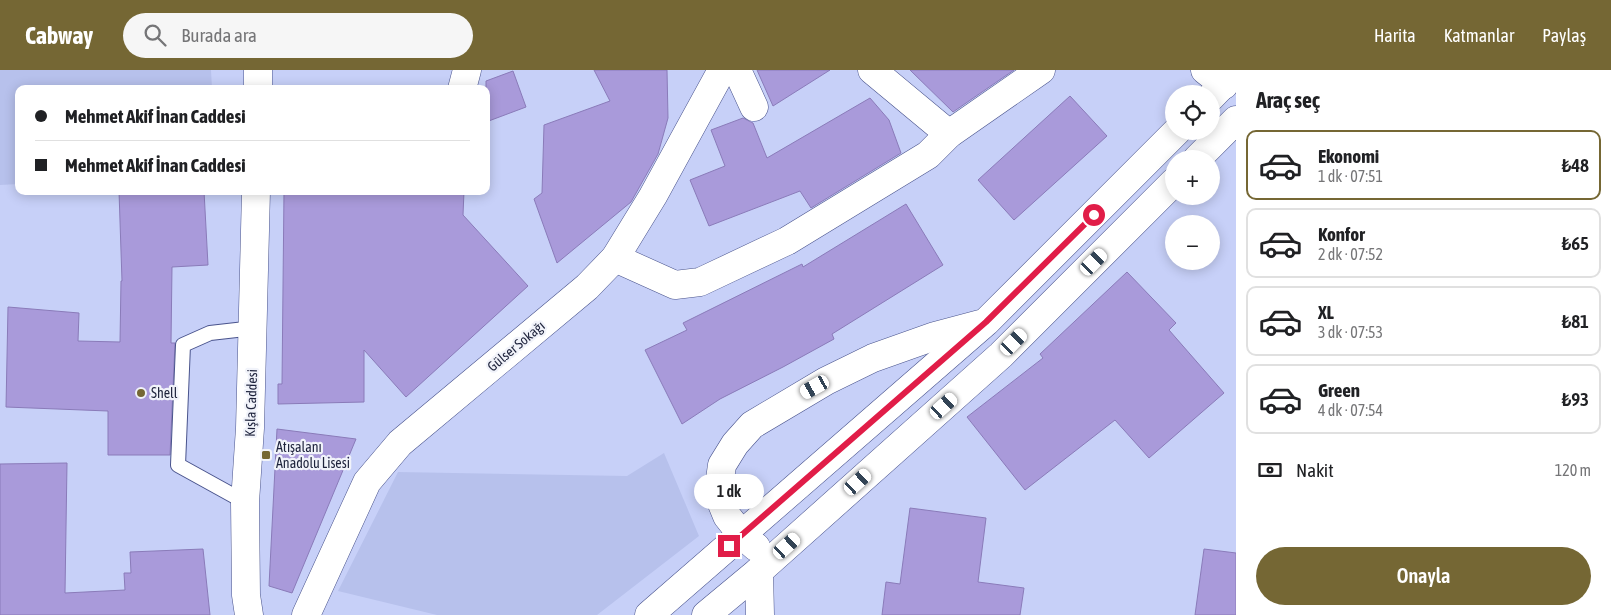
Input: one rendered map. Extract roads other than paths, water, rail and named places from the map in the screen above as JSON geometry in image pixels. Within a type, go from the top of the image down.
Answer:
[{"type":"main road","points":[[258,70],[258,85]]},
{"type":"main road","points":[[463,85],[467,70]]},
{"type":"main road","name":"Gülser Sokağı","points":[[306,615],[367,482],[400,444],[587,287],[614,258],[653,196],[722,70]]},
{"type":"main road","points":[[737,70],[754,107]]},
{"type":"main road","points":[[872,70],[949,134]]},
{"type":"main road","points":[[614,258],[674,285],[700,282],[787,242],[928,155],[949,134],[1041,70]]},
{"type":"main road","points":[[1207,150],[1234,124]]},
{"type":"main road","points":[[649,615],[986,322],[1168,140]]},
{"type":"main road","points":[[706,615],[766,565],[1001,355],[1165,191]]},
{"type":"main road","name":"Kışla Caddesi","points":[[249,615],[246,595],[245,502],[254,328],[256,195]]},
{"type":"main road","points":[[760,615],[766,565],[754,545],[742,535],[727,516],[718,494],[722,465],[736,444],[752,425],[812,388],[873,358],[935,336],[986,322]]},
{"type":"lane","points":[[245,502],[178,465],[183,345],[210,333],[254,328]]},
{"type":"place","name":"Shell","points":[[141,393]]},
{"type":"place","name":"Atışalanı Anadolu Lisesi","points":[[266,455]]}]
